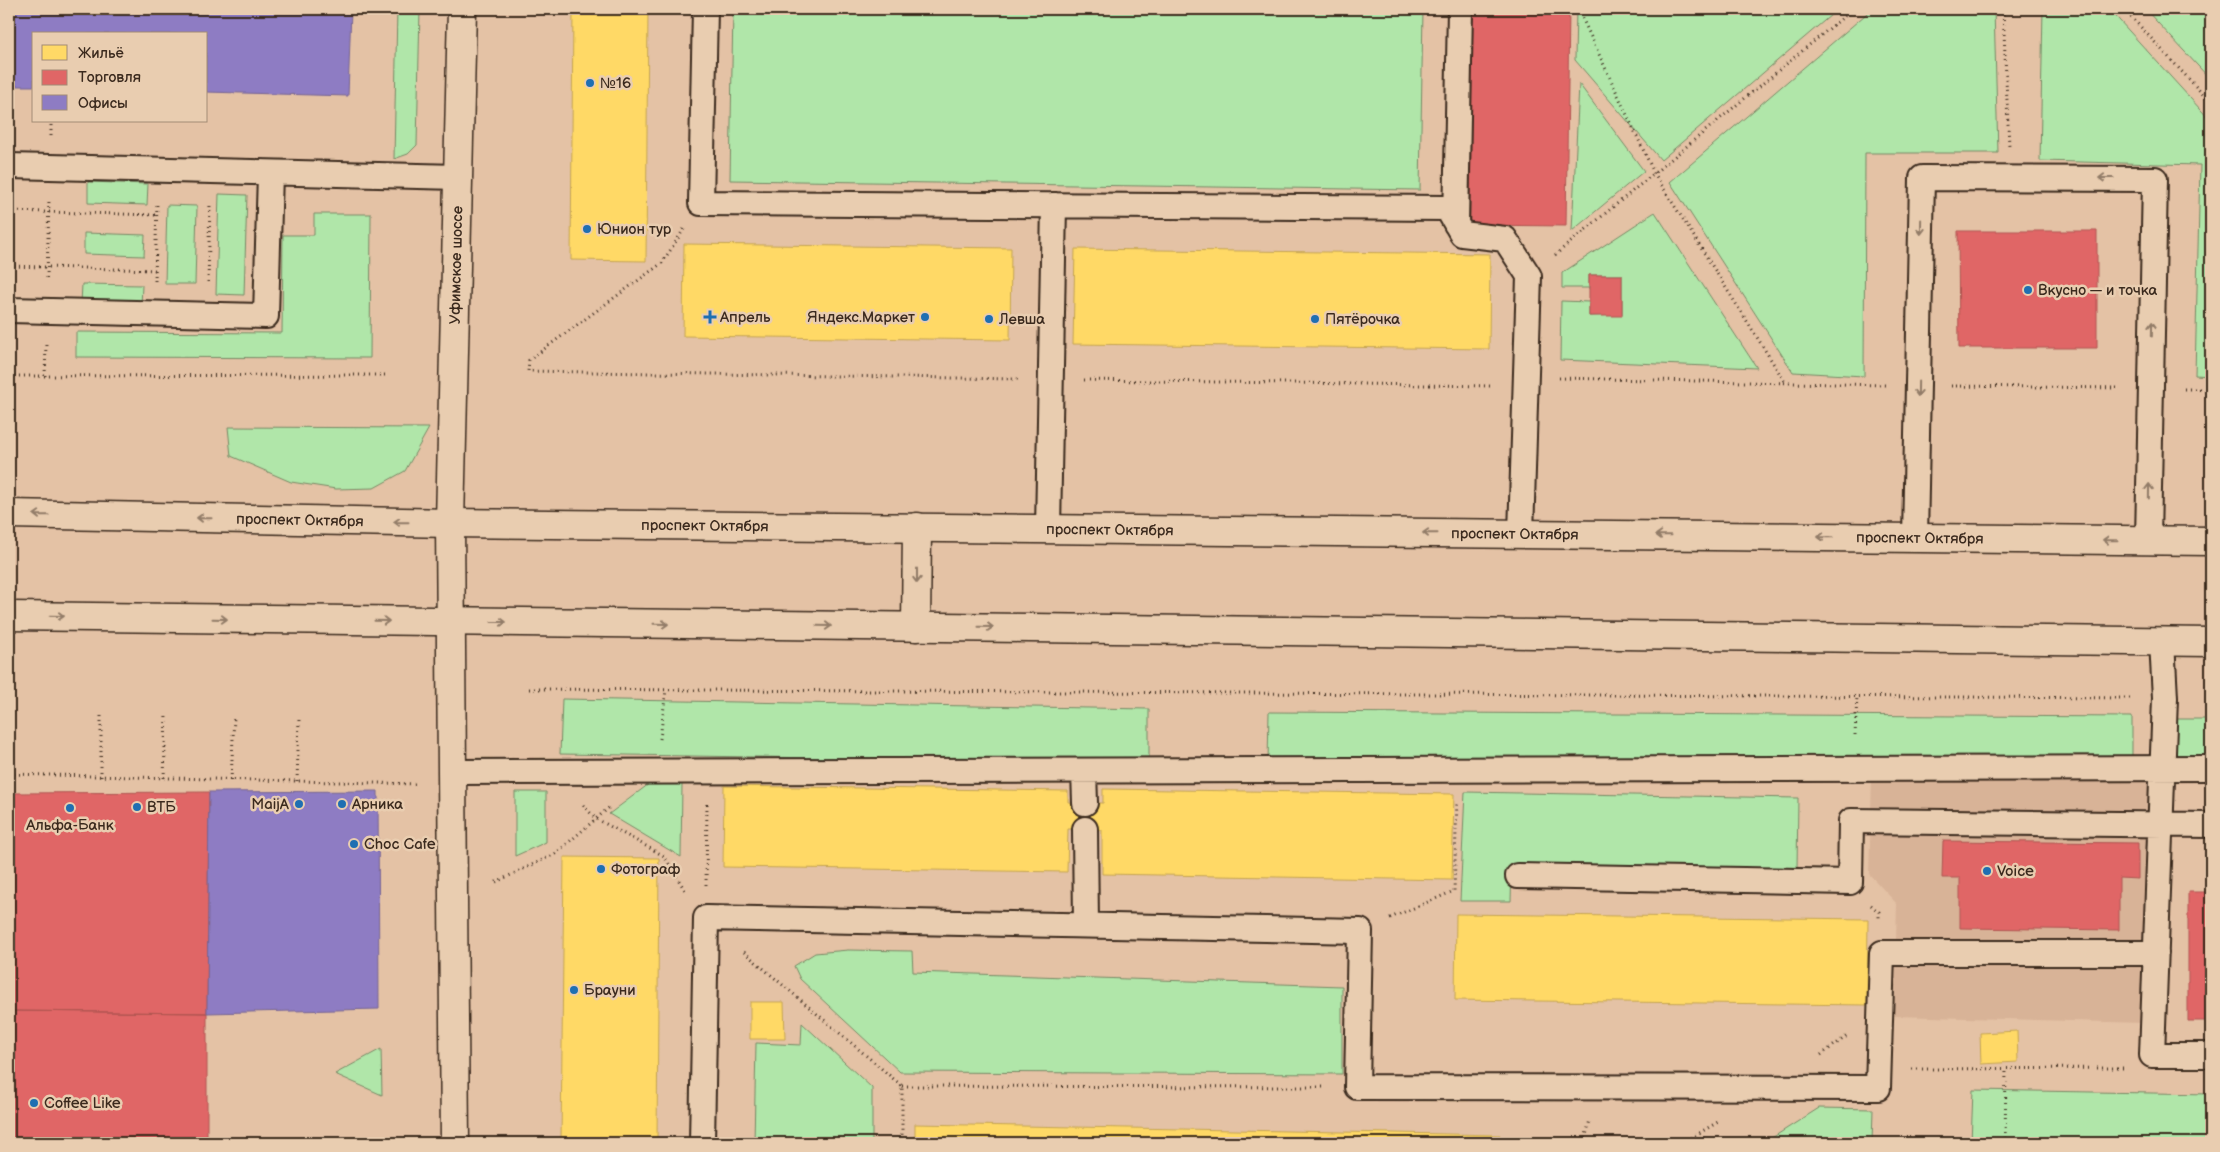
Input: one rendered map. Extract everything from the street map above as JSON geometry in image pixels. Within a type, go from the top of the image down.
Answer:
[{"type":"main road","name":"Уфимское шоссе","points":[[455,1143],[450,523],[462,9]]},
{"type":"main road","name":"проспект Октября","points":[[9,514],[450,523],[2211,541]]},
{"type":"main road","points":[[916,627],[917,527]]},
{"type":"main road","points":[[9,616],[2211,642]]},
{"type":"lane","points":[[705,9],[700,203],[1447,208],[1462,234],[1505,239],[1529,276],[1521,534]]},
{"type":"lane","points":[[1456,224],[1460,9]]},
{"type":"lane","points":[[9,166],[458,177]]},
{"type":"lane","points":[[9,310],[266,316],[270,173]]},
{"type":"lane","points":[[1915,538],[1922,178],[2155,179],[2148,540]]},
{"type":"lane","points":[[1048,529],[1054,205]]},
{"type":"lane","points":[[2162,641],[2165,698],[2152,1055],[2211,1055]]},
{"type":"lane","points":[[451,772],[2211,768]]},
{"type":"lane","points":[[1084,771],[1085,803]]},
{"type":"lane","points":[[1518,876],[1850,882],[1851,821],[2211,825]]},
{"type":"lane","points":[[1085,829],[1086,925]]},
{"type":"lane","points":[[702,1143],[706,918],[1360,931],[1357,1088],[1878,1088],[1882,953],[2156,953]]},
{"type":"path","points":[[1578,9],[1654,173],[1785,382]]},
{"type":"path","points":[[1529,276],[1853,9]]},
{"type":"path","points":[[2003,9],[2010,178]]},
{"type":"path","points":[[2124,9],[2211,103]]},
{"type":"path","points":[[45,376],[51,122]]},
{"type":"path","points":[[154,314],[158,170]]},
{"type":"path","points":[[208,315],[211,171]]},
{"type":"path","points":[[528,372],[529,360],[662,262],[700,203]]},
{"type":"path","points":[[9,211],[157,215]]},
{"type":"path","points":[[9,266],[155,270]]},
{"type":"path","points":[[9,376],[385,375]]},
{"type":"path","points":[[1526,377],[1918,386],[2211,389]]},
{"type":"path","points":[[529,689],[2165,698]]},
{"type":"path","points":[[101,714],[101,776]]},
{"type":"path","points":[[164,778],[166,716]]},
{"type":"path","points":[[232,780],[234,717]]},
{"type":"path","points":[[297,781],[299,719]]},
{"type":"path","points":[[1360,931],[1454,891],[1458,770]]},
{"type":"path","points":[[706,918],[708,772]]},
{"type":"path","points":[[9,774],[426,784]]},
{"type":"path","points":[[1850,882],[1879,912],[1882,953]]},
{"type":"path","points":[[1878,1069],[2137,1068],[2152,1055]]},
{"type":"path","points":[[2005,1143],[2006,1068]]},
{"type":"path","points":[[902,1086],[1357,1088]]},
{"type":"shaded area","points":[[1872,781],[2153,782],[2146,1023],[1894,1016],[1897,904],[1869,874]]},
{"type":"green space","points":[[397,9],[420,9],[417,145],[408,154],[394,159]]},
{"type":"green space","points":[[733,9],[1423,9],[1420,190],[730,180]]},
{"type":"green space","points":[[1576,9],[1838,9],[1661,160],[1575,60]]},
{"type":"green space","points":[[1872,9],[1994,9],[1998,153],[1865,153],[1864,376],[1793,372],[1670,182]]},
{"type":"green space","points":[[2043,9],[2109,9],[2211,121],[2211,376],[2195,375],[2200,165],[2040,161]]},
{"type":"green space","points":[[2145,9],[2211,9],[2211,80]]},
{"type":"green space","points":[[1579,84],[1644,171],[1572,231]]},
{"type":"green space","points":[[88,182],[148,184],[147,205],[88,203]]},
{"type":"green space","points":[[219,194],[247,195],[244,295],[216,294]]},
{"type":"green space","points":[[167,205],[197,206],[195,284],[165,284]]},
{"type":"green space","points":[[1655,212],[1757,368],[1560,360],[1561,301],[1589,302],[1589,316],[1622,315],[1622,275],[1589,275],[1589,288],[1562,288],[1562,273]]},
{"type":"green space","points":[[314,214],[371,214],[370,358],[76,357],[76,332],[282,333],[283,235],[314,235]]},
{"type":"green space","points":[[84,233],[145,235],[144,256],[84,254]]},
{"type":"green space","points":[[82,284],[142,285],[141,306],[81,304]]},
{"type":"green space","points":[[228,427],[429,428],[405,471],[374,488],[336,489],[291,482],[231,456]]},
{"type":"green space","points":[[562,699],[1149,709],[1149,763],[560,754]]},
{"type":"green space","points":[[1269,712],[2132,717],[2132,763],[1268,762]]},
{"type":"green space","points":[[2174,719],[2211,719],[2211,762],[2172,762]]},
{"type":"green space","points":[[653,781],[682,784],[681,857],[609,814]]},
{"type":"green space","points":[[515,792],[546,792],[546,842],[515,856]]},
{"type":"green space","points":[[1465,792],[1798,798],[1797,869],[1512,863],[1511,901],[1460,901]]},
{"type":"green space","points":[[848,950],[912,951],[913,972],[1342,986],[1342,1074],[900,1072],[800,979],[794,966],[815,953]]},
{"type":"green space","points":[[802,1023],[872,1088],[872,1143],[754,1143],[756,1043],[801,1045]]},
{"type":"green space","points":[[381,1049],[382,1095],[335,1074]]},
{"type":"green space","points":[[1973,1090],[2211,1094],[2211,1143],[1971,1143]]},
{"type":"green space","points":[[1819,1108],[1873,1109],[1872,1143],[1764,1143]]},
{"type":"building: Жильё","points":[[573,9],[648,9],[646,261],[571,260]]},
{"type":"building: Жильё","points":[[684,244],[1011,248],[1010,340],[683,336]]},
{"type":"building: Жильё","points":[[1075,249],[1490,254],[1489,349],[1073,344]]},
{"type":"building: Жильё","points":[[724,786],[1068,791],[1068,802],[1085,803],[1085,829],[1068,829],[1067,872],[723,867]]},
{"type":"building: Жильё","points":[[1103,789],[1454,794],[1452,880],[1102,874],[1102,830],[1085,829],[1085,803],[1103,803]]},
{"type":"building: Жильё","points":[[564,857],[659,858],[657,1143],[561,1143]]},
{"type":"building: Жильё","points":[[1456,914],[1868,919],[1867,1005],[1455,1000]]},
{"type":"building: Жильё","points":[[750,1002],[784,1002],[785,1039],[750,1039]]},
{"type":"building: Жильё","points":[[2017,1031],[2018,1062],[1981,1064],[1980,1033]]},
{"type":"building: Жильё","points":[[915,1124],[1500,1135],[1500,1143],[915,1143]]},
{"type":"building: Торговля","points":[[1473,9],[1569,9],[1566,226],[1470,225]]},
{"type":"building: Торговля","name":"Вкусно — и точка","points":[[1958,231],[2097,231],[2097,348],[1959,348]]},
{"type":"building: Торговля","points":[[1589,275],[1622,275],[1622,316],[1589,316]]},
{"type":"building: Торговля","points":[[209,792],[207,1013],[9,1011],[9,793]]},
{"type":"building: Торговля","points":[[1943,841],[2138,843],[2138,879],[2119,878],[2119,930],[1960,928],[1960,878],[1942,878]]},
{"type":"building: Торговля","points":[[2188,892],[2211,892],[2211,1021],[2188,1021]]},
{"type":"building: Торговля","points":[[9,1011],[207,1013],[207,1143],[9,1143]]},
{"type":"building: Офисы","points":[[9,9],[351,9],[348,96],[208,92],[208,32],[32,32],[32,86],[9,86]]},
{"type":"building: Офисы","points":[[378,791],[379,1009],[207,1013],[209,792]]},
{"type":"place","name":"№16","points":[[590,83]]},
{"type":"place","name":"Юнион тур","points":[[587,229]]},
{"type":"place","name":"Вкусно — и точка","points":[[2028,290]]},
{"type":"place","name":"Апрель","points":[[710,317]]},
{"type":"place","name":"Яндекс.Маркет","points":[[925,317]]},
{"type":"place","name":"Левша","points":[[989,319]]},
{"type":"place","name":"Пятёрочка","points":[[1315,319]]},
{"type":"place","name":"MaijA","points":[[299,804]]},
{"type":"place","name":"Арника","points":[[342,804]]},
{"type":"place","name":"ВТБ","points":[[137,807]]},
{"type":"place","name":"Альфа-Банк","points":[[70,808]]},
{"type":"place","name":"Choc Cafe","points":[[354,844]]},
{"type":"place","name":"Фотограф","points":[[601,869]]},
{"type":"place","name":"Voice","points":[[1987,871]]},
{"type":"place","name":"Брауни","points":[[574,990]]},
{"type":"place","name":"Coffee Like","points":[[34,1103]]}]
